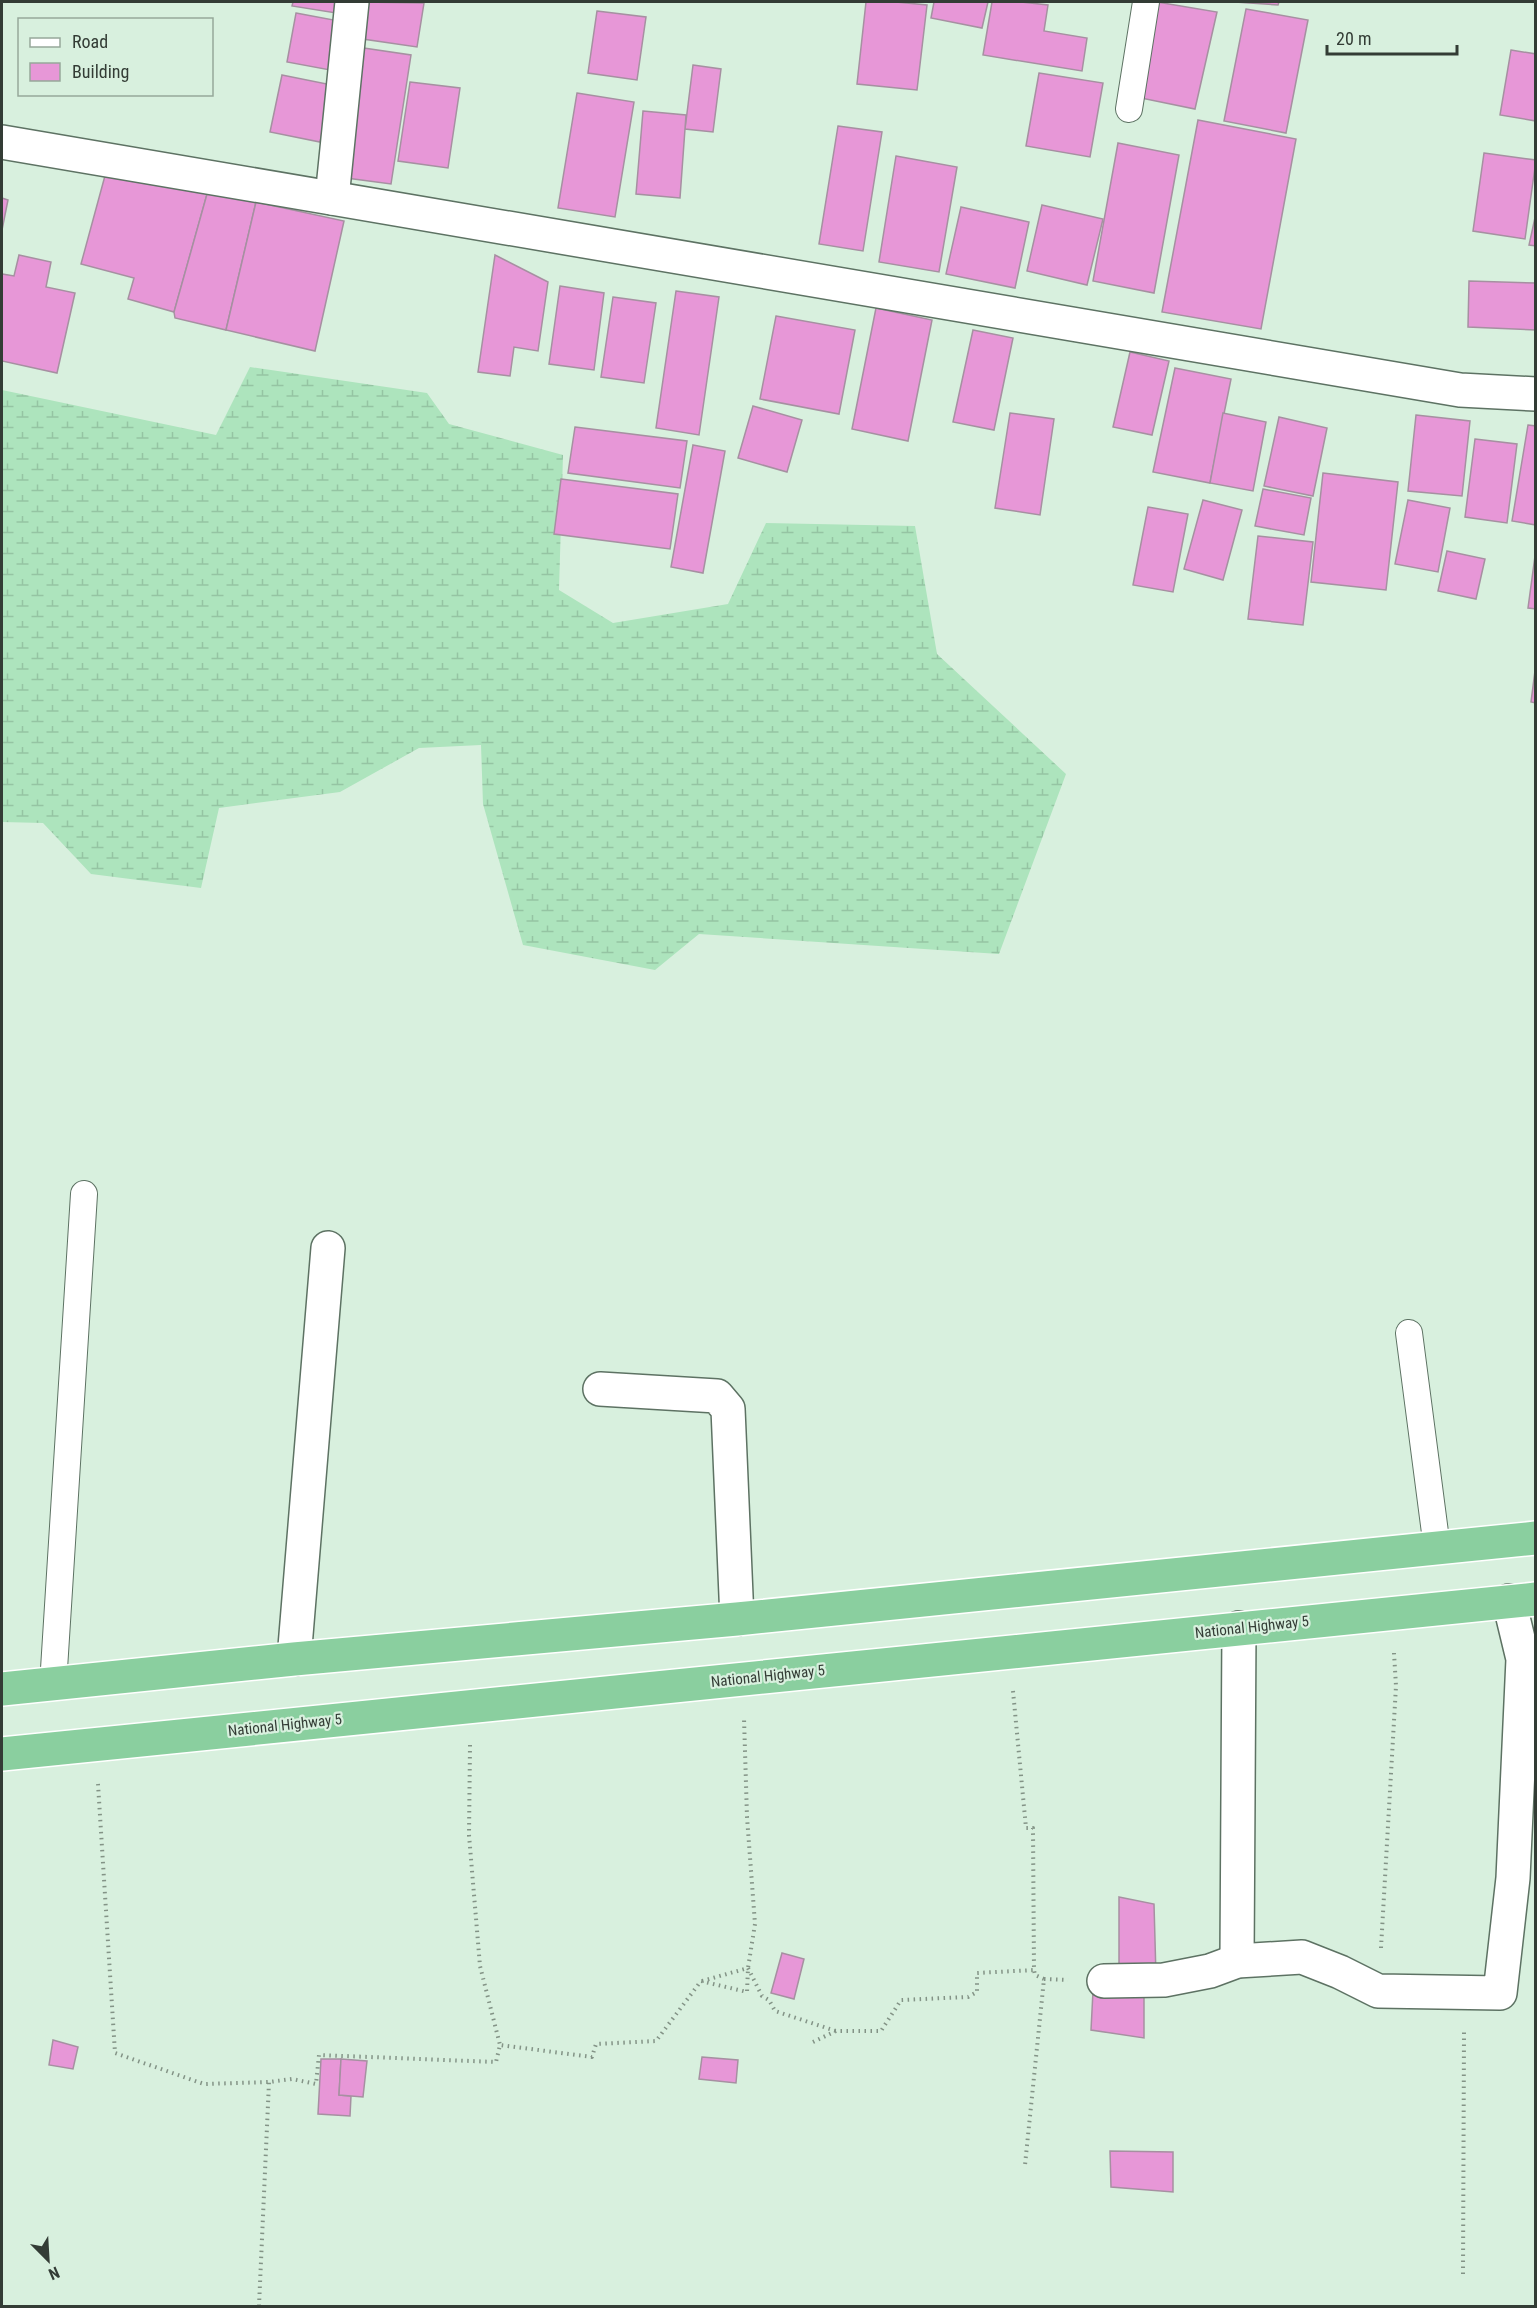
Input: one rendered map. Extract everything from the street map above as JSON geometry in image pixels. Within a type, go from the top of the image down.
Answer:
[{"type":"highway","points":[[2,1689],[294,1659],[737,1619],[1536,1538]]},
{"type":"highway","name":"National Highway 5","points":[[2,1754],[1522,1600]]},
{"type":"street","points":[[332,198],[352,2]]},
{"type":"street","points":[[2,142],[1460,390],[1536,394]]},
{"type":"street","points":[[294,1659],[328,1248]]},
{"type":"street","points":[[600,1389],[717,1396],[728,1409],[737,1619]]},
{"type":"street","points":[[1104,1981],[1164,1980],[1210,1971],[1237,1961],[1302,1957],[1340,1972],[1378,1991],[1500,1992],[1513,1878],[1523,1659],[1522,1600]]},
{"type":"street","points":[[1237,1961],[1239,1628]]},
{"type":"lane","points":[[1129,109],[1146,2]]},
{"type":"lane","points":[[53,1685],[84,1194]]},
{"type":"lane","points":[[1409,1333],[1437,1548]]},
{"type":"path","points":[[1378,1991],[1396,1686],[1394,1613]]},
{"type":"path","points":[[1010,1652],[1026,1828],[1033,1828],[1034,1970],[1035,1976],[1044,1979],[1025,2165]]},
{"type":"path","points":[[701,1981],[747,1992],[748,1968],[755,1924],[747,1817],[743,1678]]},
{"type":"path","points":[[95,1744],[115,2053],[204,2084],[292,2079],[316,2084],[319,2055],[496,2062],[500,2045],[480,1966],[469,1835],[470,1706]]},
{"type":"path","points":[[748,1968],[762,1996],[769,2000],[775,2011],[836,2031],[881,2031],[901,2000],[968,1997],[977,1992],[977,1973],[1034,1970]]},
{"type":"path","points":[[500,2045],[592,2057],[596,2044],[656,2041],[701,1981],[748,1968]]},
{"type":"path","points":[[1463,2274],[1464,1992]]},
{"type":"path","points":[[813,2042],[836,2031]]},
{"type":"path","points":[[259,2307],[269,2082]]},
{"type":"green space","points":[[250,367],[427,393],[449,424],[563,455],[559,590],[613,623],[728,604],[766,523],[915,526],[937,654],[1066,774],[999,954],[699,934],[655,970],[523,945],[483,804],[481,745],[419,748],[340,792],[219,808],[201,888],[91,874],[43,823],[2,822],[2,390],[216,435]]},
{"type":"building","points":[[293,2],[339,2],[336,13],[292,6]]},
{"type":"building","points":[[362,2],[424,3],[417,47],[356,38]]},
{"type":"building","points":[[866,2],[927,5],[917,90],[857,84]]},
{"type":"building","points":[[934,2],[988,2],[982,28],[931,18]]},
{"type":"building","points":[[992,2],[1048,5],[1044,31],[1087,38],[1082,71],[983,55]]},
{"type":"building","points":[[1157,2],[1217,12],[1195,109],[1136,97]]},
{"type":"building","points":[[1235,2],[1279,2],[1278,5]]},
{"type":"building","points":[[1246,9],[1308,20],[1286,133],[1224,121]]},
{"type":"building","points":[[597,11],[646,17],[637,80],[588,73]]},
{"type":"building","points":[[296,13],[339,21],[330,70],[287,62]]},
{"type":"building","points":[[357,47],[411,55],[391,184],[339,177]]},
{"type":"building","points":[[1511,50],[1536,54],[1536,121],[1500,115]]},
{"type":"building","points":[[693,65],[721,69],[713,132],[685,129]]},
{"type":"building","points":[[1039,73],[1103,83],[1090,157],[1026,146]]},
{"type":"building","points":[[282,75],[332,85],[320,142],[270,132]]},
{"type":"building","points":[[410,82],[460,88],[448,168],[398,161]]},
{"type":"building","points":[[577,93],[634,102],[615,217],[558,208]]},
{"type":"building","points":[[643,111],[686,115],[680,198],[636,194]]},
{"type":"building","points":[[1198,120],[1296,139],[1261,329],[1162,312]]},
{"type":"building","points":[[838,126],[882,132],[863,251],[819,244]]},
{"type":"building","points":[[1118,143],[1179,155],[1154,293],[1093,281]]},
{"type":"building","points":[[1484,153],[1536,160],[1525,239],[1473,231]]},
{"type":"building","points":[[896,156],[957,167],[939,272],[879,262]]},
{"type":"building","points":[[109,161],[209,187],[174,312],[128,299],[134,278],[81,264]]},
{"type":"building","points":[[209,187],[256,202],[226,330],[175,318],[174,312]]},
{"type":"building","points":[[2,198],[8,200],[2,230]]},
{"type":"building","points":[[256,202],[344,221],[315,351],[226,330]]},
{"type":"building","points":[[1042,205],[1103,219],[1087,285],[1027,271]]},
{"type":"building","points":[[961,207],[1029,222],[1015,288],[946,274]]},
{"type":"building","points":[[1536,213],[1536,246],[1529,245]]},
{"type":"building","points":[[19,255],[51,262],[46,287],[75,293],[57,373],[2,361],[2,274],[14,276]]},
{"type":"building","points":[[495,255],[548,282],[538,351],[514,347],[510,376],[478,372]]},
{"type":"building","points":[[1469,281],[1536,283],[1536,330],[1468,327]]},
{"type":"building","points":[[560,286],[604,293],[594,370],[549,364]]},
{"type":"building","points":[[676,291],[719,297],[699,435],[656,428]]},
{"type":"building","points":[[613,297],[656,303],[644,383],[601,377]]},
{"type":"building","points":[[876,308],[932,320],[908,441],[852,429]]},
{"type":"building","points":[[776,316],[855,330],[839,414],[760,399]]},
{"type":"building","points":[[973,330],[1013,338],[994,430],[953,422]]},
{"type":"building","points":[[1130,352],[1169,361],[1152,435],[1113,427]]},
{"type":"building","points":[[1175,368],[1231,379],[1210,483],[1153,472]]},
{"type":"building","points":[[753,406],[802,420],[787,472],[738,458]]},
{"type":"building","points":[[1010,413],[1054,419],[1040,515],[995,508]]},
{"type":"building","points":[[1223,413],[1266,422],[1253,491],[1210,483]]},
{"type":"building","points":[[1416,415],[1470,421],[1462,496],[1408,491]]},
{"type":"building","points":[[1279,417],[1327,428],[1313,496],[1264,486]]},
{"type":"building","points":[[1528,425],[1536,426],[1536,525],[1512,521]]},
{"type":"building","points":[[575,427],[687,441],[680,488],[568,473]]},
{"type":"building","points":[[1475,439],[1517,444],[1507,523],[1465,517]]},
{"type":"building","points":[[693,445],[725,451],[703,573],[671,567]]},
{"type":"building","points":[[1323,473],[1398,482],[1386,590],[1311,582]]},
{"type":"building","points":[[561,479],[678,494],[670,549],[554,534]]},
{"type":"building","points":[[1263,489],[1311,498],[1304,535],[1255,526]]},
{"type":"building","points":[[1203,500],[1242,510],[1223,580],[1184,569]]},
{"type":"building","points":[[1408,500],[1450,508],[1438,572],[1395,564]]},
{"type":"building","points":[[1148,507],[1188,514],[1173,592],[1133,585]]},
{"type":"building","points":[[1258,536],[1313,542],[1303,625],[1248,619]]},
{"type":"building","points":[[1447,551],[1485,559],[1476,599],[1438,591]]},
{"type":"building","points":[[1536,556],[1536,609],[1528,608]]},
{"type":"building","points":[[1536,663],[1536,703],[1531,702]]},
{"type":"building","points":[[1119,1897],[1154,1904],[1156,1976],[1119,1976]]},
{"type":"building","points":[[782,1953],[804,1959],[794,1999],[771,1993]]},
{"type":"building","points":[[1093,1991],[1144,1997],[1144,2038],[1091,2030]]},
{"type":"building","points":[[53,2040],[78,2047],[73,2069],[49,2065]]},
{"type":"building","points":[[702,2057],[738,2060],[736,2083],[699,2079]]},
{"type":"building","points":[[321,2059],[341,2059],[339,2095],[351,2096],[350,2116],[318,2114]]},
{"type":"building","points":[[341,2059],[367,2061],[363,2097],[339,2095]]},
{"type":"building","points":[[1110,2151],[1173,2152],[1173,2192],[1111,2187]]}]
